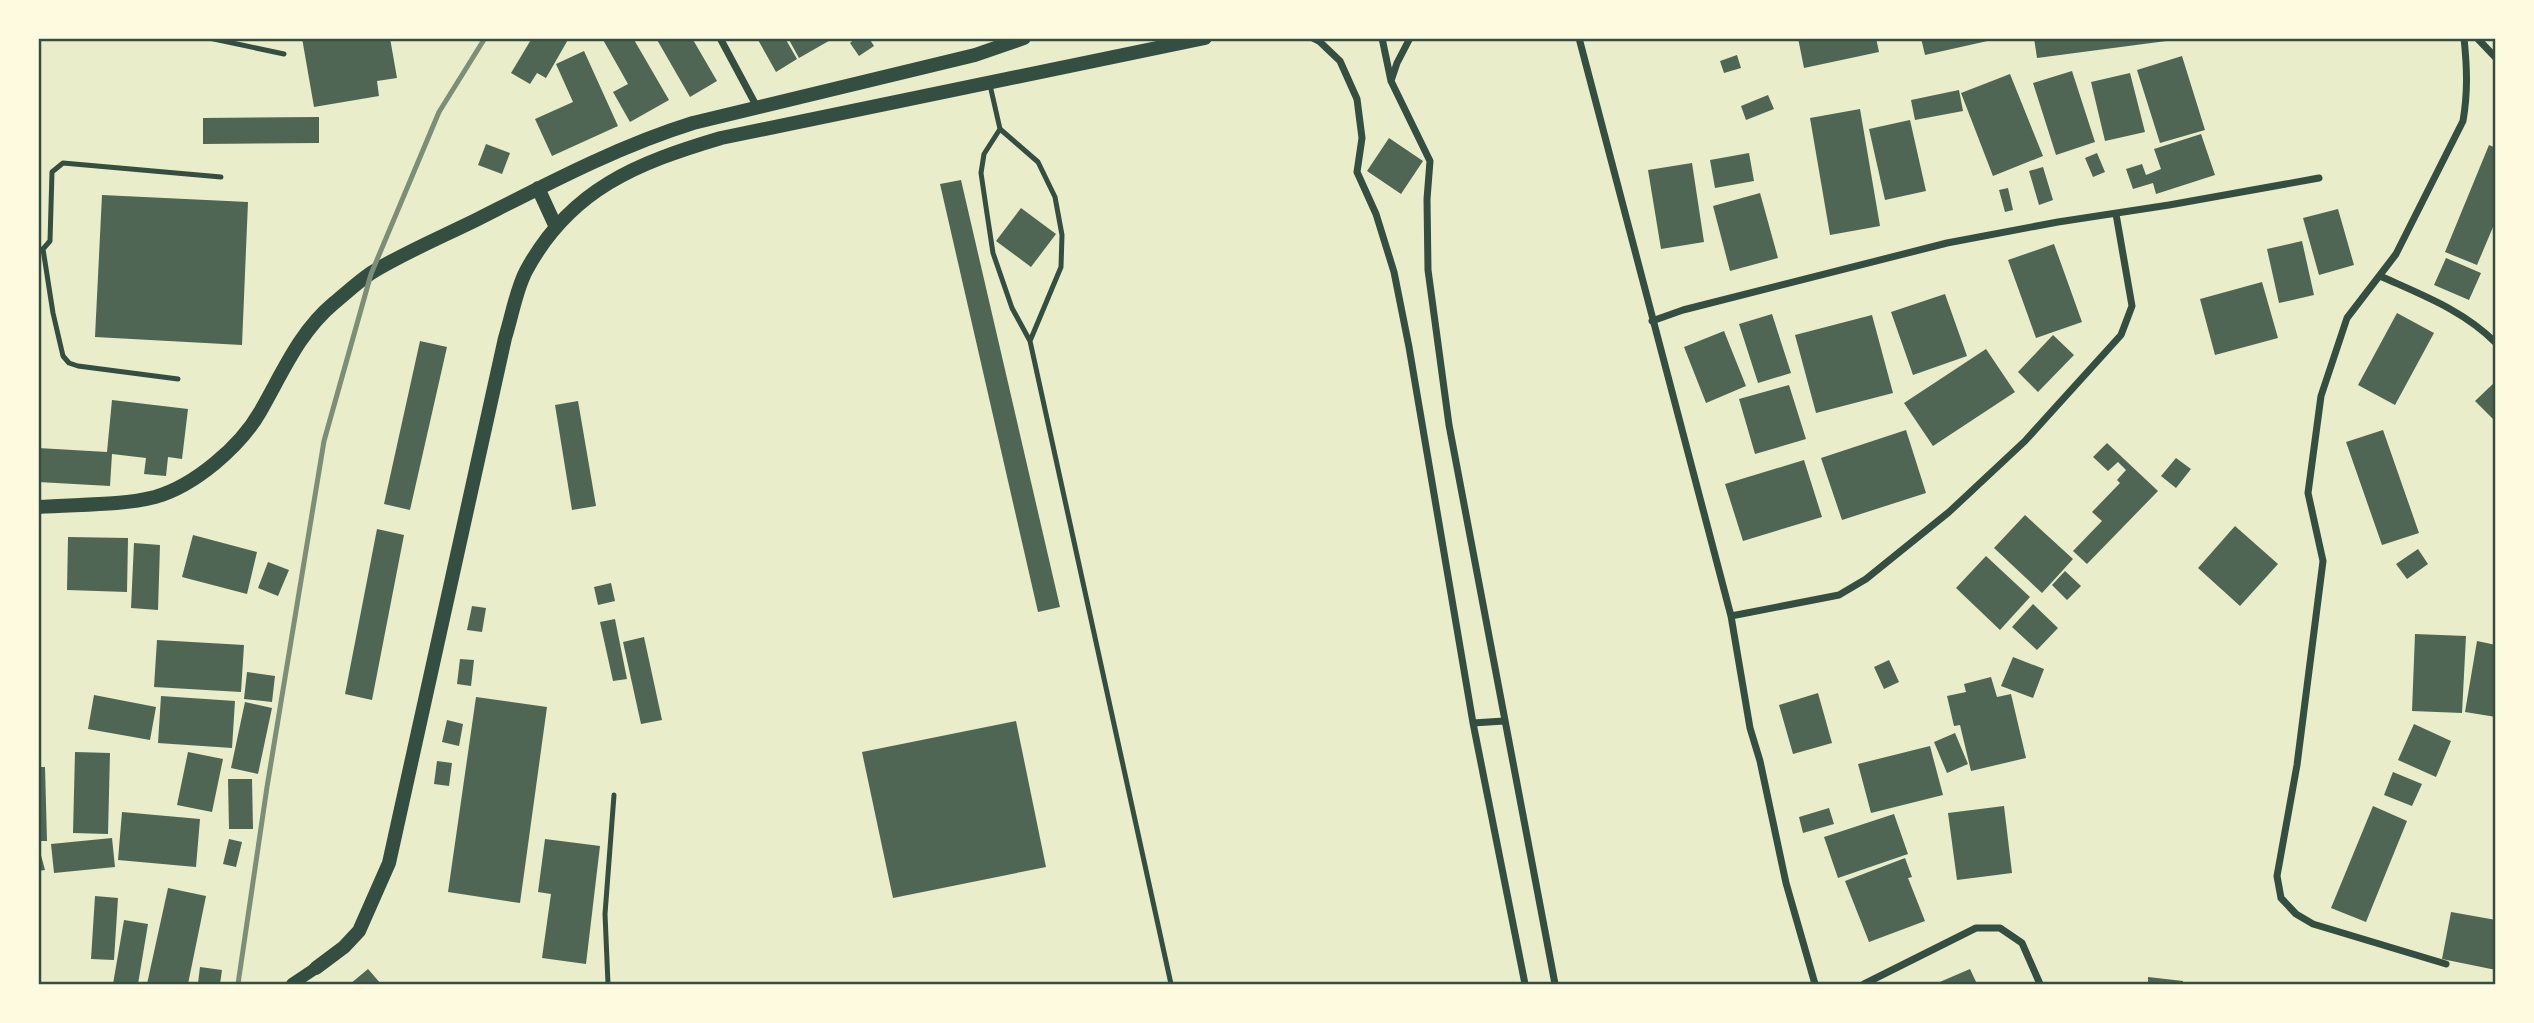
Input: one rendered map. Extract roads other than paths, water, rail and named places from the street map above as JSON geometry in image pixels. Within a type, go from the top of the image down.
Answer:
[{"type":"main road","points":[[38,507],[155,497],[178,488],[219,460],[245,435],[295,349],[308,330],[331,306],[371,274],[537,188],[660,134],[757,107],[975,55],[1024,38]]},
{"type":"main road","points":[[316,968],[344,947],[359,931],[389,863],[505,338],[525,273],[555,225],[582,201],[624,174],[721,138],[990,85],[1205,38]]},
{"type":"main road","points":[[537,188],[555,225]]},
{"type":"street","points":[[720,38],[757,107]]},
{"type":"street","points":[[1313,38],[1340,61],[1357,99],[1362,138],[1357,172],[1376,214],[1397,284],[1473,723],[1525,985]]},
{"type":"street","points":[[1382,38],[1391,81],[1430,160],[1427,200],[1428,270],[1449,425],[1555,985]]},
{"type":"street","points":[[1391,81],[1410,38]]},
{"type":"street","points":[[1579,38],[1731,617],[1750,728],[1760,761],[1786,883],[1815,985]]},
{"type":"street","points":[[2446,964],[2314,924],[2296,914],[2281,898],[2277,876],[2297,765],[2323,561],[2308,493],[2322,396],[2347,318],[2396,254],[2463,121],[2468,70],[2464,38]]},
{"type":"street","points":[[2477,38],[2496,58]]},
{"type":"street","points":[[1652,321],[1683,310],[1947,243],[2319,178]]},
{"type":"street","points":[[1731,617],[1839,595],[1866,579],[1949,512],[2025,441],[2121,335],[2132,306],[2116,214]]},
{"type":"street","points":[[2381,276],[2457,311],[2496,343]]},
{"type":"street","points":[[1473,723],[1504,720]]},
{"type":"street","points":[[1864,985],[1976,929],[2000,928],[2022,943],[2040,985]]},
{"type":"street","points":[[292,985],[316,968]]},
{"type":"lane","points":[[209,38],[284,54]]},
{"type":"lane","points":[[990,85],[1000,129],[1038,162],[1055,197],[1062,235],[1060,267],[1030,341]]},
{"type":"lane","points":[[1000,129],[984,154],[981,173],[993,253],[1012,308],[1030,341],[1171,985]]},
{"type":"lane","points":[[178,379],[69,363],[64,356],[41,250],[50,241],[52,172],[62,163],[221,177]]},
{"type":"lane","points":[[608,985],[605,914],[614,795]]},
{"type":"railway","points":[[238,984],[267,787],[324,441],[371,274],[439,112],[485,38]]}]
